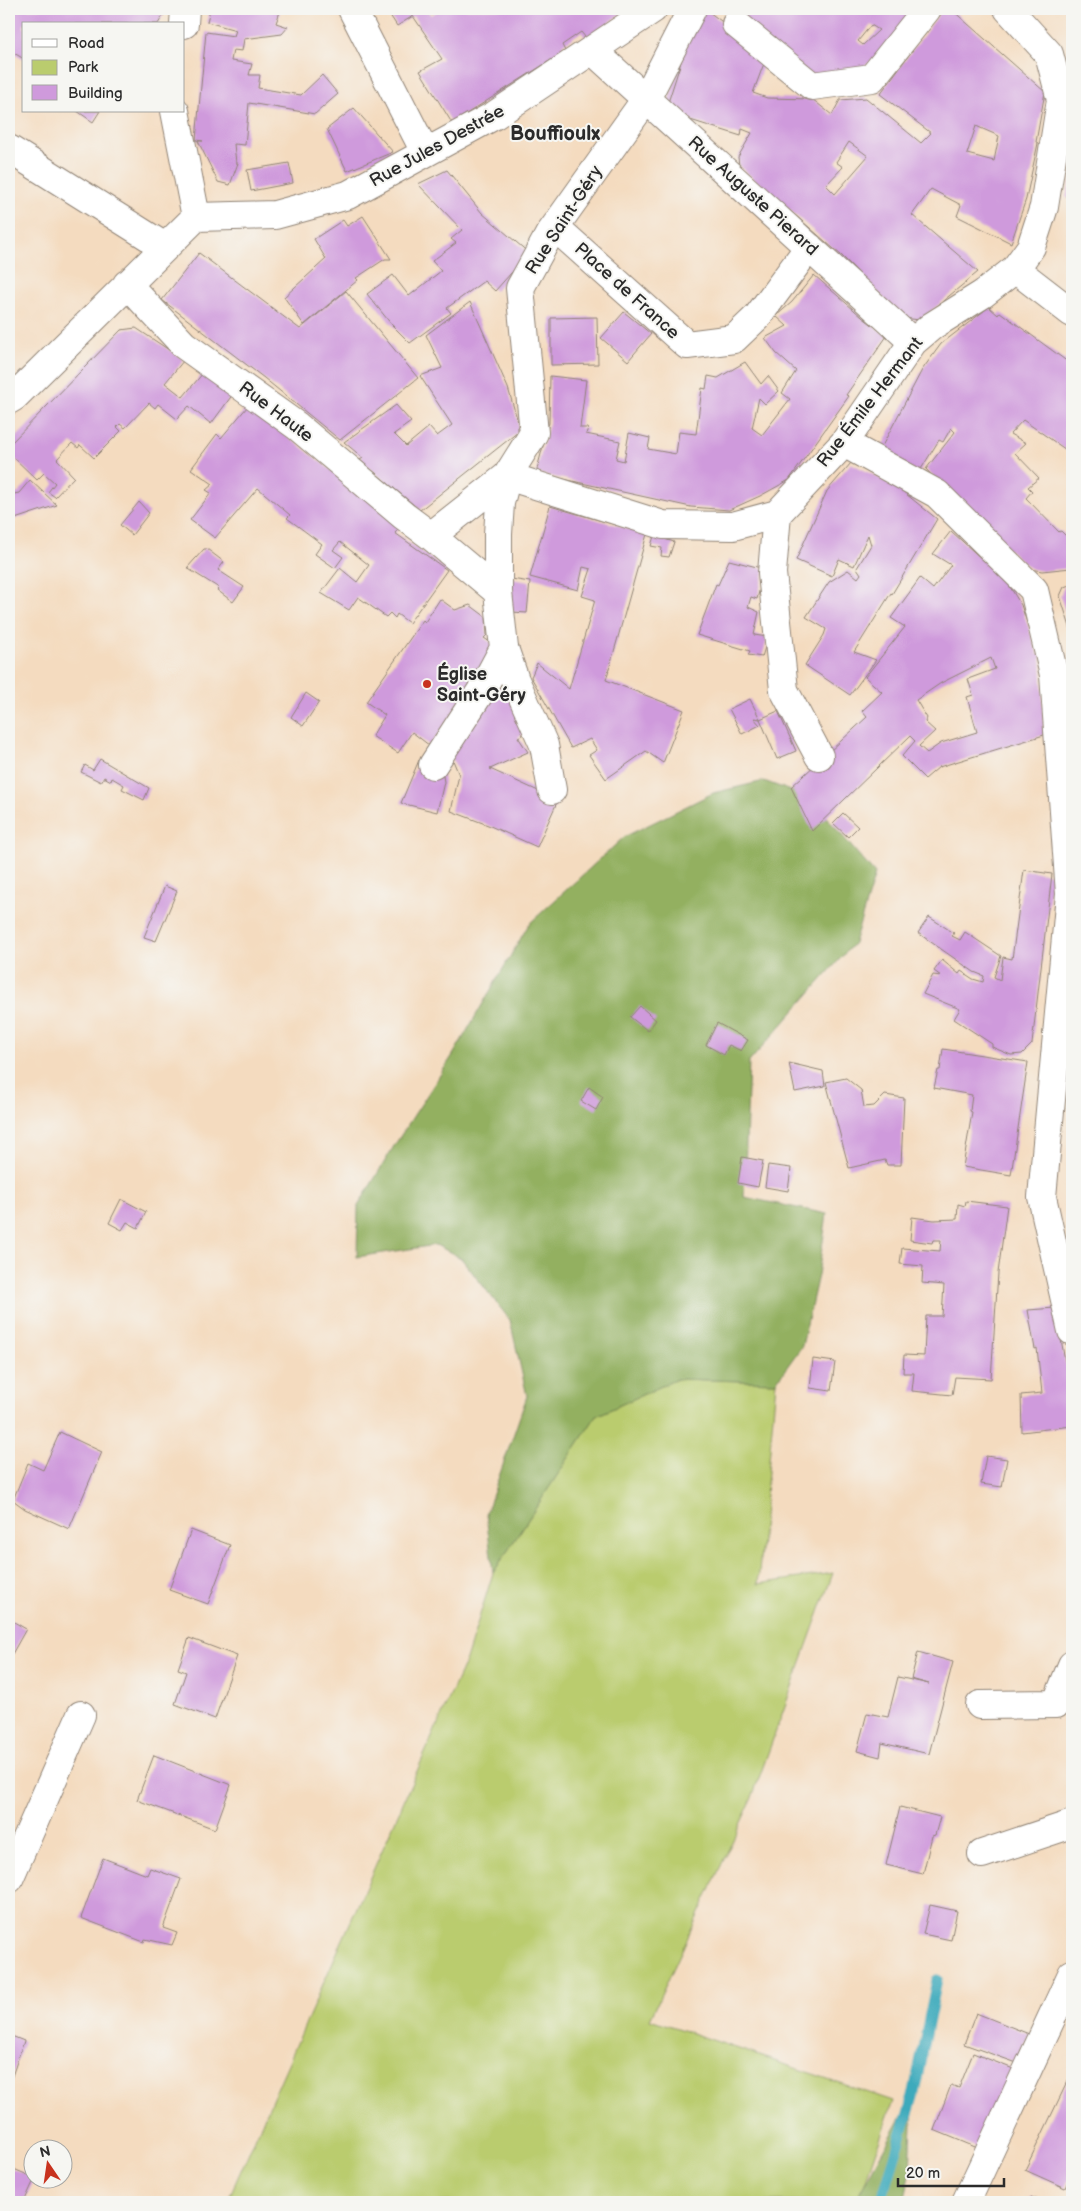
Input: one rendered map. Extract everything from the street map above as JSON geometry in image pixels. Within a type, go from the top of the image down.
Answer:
[{"type":"street","points":[[184,22],[185,9]]},
{"type":"street","points":[[352,9],[425,152]]},
{"type":"street","name":"Rue Jules Destrée","points":[[196,217],[275,215],[348,195],[495,115],[653,9]]},
{"type":"street","name":"Rue Saint-Géry","points":[[507,476],[534,433],[520,288],[555,227],[646,99],[692,9]]},
{"type":"street","points":[[736,24],[812,86],[872,78],[927,9]]},
{"type":"street","name":"Rue Émile Hermant","points":[[777,514],[844,443],[913,342],[932,326],[983,294],[1015,269],[1031,247],[1044,208],[1061,100],[1049,54],[1008,9]]},
{"type":"street","name":"Rue Auguste Pierard","points":[[592,50],[913,342]]},
{"type":"street","points":[[9,400],[196,217],[175,112]]},
{"type":"street","points":[[9,149],[165,247]]},
{"type":"street","name":"Place de France","points":[[555,227],[687,345],[734,339],[758,316],[809,247]]},
{"type":"street","points":[[1015,269],[1072,314]]},
{"type":"street","name":"Rue Haute","points":[[127,284],[184,345],[297,426],[498,592]]},
{"type":"street","points":[[844,443],[937,494],[1034,590],[1054,675],[1066,760],[1070,894],[1042,1197],[1061,1236],[1072,1331]]},
{"type":"street","points":[[507,476],[663,525],[732,526],[777,514],[772,573],[784,690],[819,756]]},
{"type":"street","points":[[431,536],[507,476]]},
{"type":"street","points":[[507,476],[499,518],[498,592],[504,648],[515,680],[544,745],[552,790]]},
{"type":"street","points":[[434,765],[481,691],[504,648]]},
{"type":"street","points":[[980,1705],[1056,1704],[1072,1665]]},
{"type":"street","points":[[9,1879],[81,1715]]},
{"type":"street","points":[[982,1854],[1072,1824]]},
{"type":"street","points":[[966,2202],[1072,1974]]},
{"type":"green space","points":[[764,781],[810,798],[875,874],[854,943],[749,1062],[744,1197],[827,1214],[818,1275],[802,1346],[776,1382],[677,1379],[596,1416],[493,1573],[486,1514],[527,1396],[510,1320],[461,1258],[436,1245],[357,1257],[358,1206],[453,1055],[529,924],[624,837],[713,793]]},
{"type":"green space","points":[[677,1379],[776,1382],[758,1584],[833,1573],[750,1803],[650,2019],[893,2101],[864,2185],[854,2202],[227,2202],[466,1660],[493,1573],[596,1416]]},
{"type":"green space","points":[[913,2097],[910,2176],[904,2202],[854,2202]]},
{"type":"building","points":[[9,9],[167,9],[159,22],[22,22],[22,58],[9,50]]},
{"type":"building","points":[[210,9],[281,9],[276,23],[288,27],[282,34],[244,39],[242,51],[233,50],[231,61],[252,64],[249,75],[260,75],[258,88],[301,95],[322,75],[338,94],[315,114],[249,103],[245,145],[234,144],[236,163],[238,163],[230,185],[218,182],[198,141],[203,141],[196,140],[206,32],[234,36],[236,30],[207,22]]},
{"type":"building","points":[[386,9],[426,9],[431,15],[441,9],[629,9],[586,38],[581,32],[562,45],[565,51],[452,123],[420,71],[442,59],[413,16],[397,26]]},
{"type":"building","points":[[705,9],[769,57],[763,66],[753,93],[767,98],[812,99],[832,115],[840,100],[866,98],[921,143],[931,133],[880,94],[943,9],[951,9],[1045,92],[1036,142],[1038,143],[1026,199],[1011,243],[957,216],[961,205],[931,189],[912,215],[978,272],[920,320],[903,318],[842,256],[739,166],[738,157],[752,133],[742,129],[741,136],[665,112],[688,40]],"holes":[[[976,126],[999,136],[994,161],[967,154]],[[849,142],[868,156],[835,194],[826,185],[843,167],[836,162]]]},
{"type":"building","points":[[728,9],[923,9],[894,45],[859,70],[818,81],[760,37]],"holes":[[[871,25],[879,30],[863,45],[858,41]]]},
{"type":"building","points":[[354,108],[393,152],[347,171],[327,129]]},
{"type":"building","points":[[78,112],[99,112],[93,122]]},
{"type":"building","points":[[1072,123],[1072,144],[1067,141]]},
{"type":"building","points":[[289,163],[293,183],[251,191],[247,170]]},
{"type":"building","points":[[447,170],[482,213],[529,253],[495,291],[484,281],[447,308],[451,313],[410,343],[392,325],[367,294],[393,275],[409,296],[441,271],[432,261],[456,243],[451,239],[462,230],[418,184]]},
{"type":"building","points":[[1072,177],[1072,200],[1066,197]]},
{"type":"building","points":[[363,216],[391,259],[385,259],[356,278],[358,280],[304,325],[284,297],[326,259],[314,239],[343,220],[347,226]]},
{"type":"building","points":[[199,253],[300,329],[346,291],[418,378],[340,440],[264,378],[162,300]]},
{"type":"building","points":[[814,275],[887,336],[846,395],[849,396],[789,480],[729,510],[691,507],[536,473],[549,423],[550,376],[586,380],[580,428],[588,428],[586,434],[620,441],[616,459],[624,461],[629,433],[650,438],[648,449],[676,454],[679,432],[696,434],[702,388],[706,389],[708,376],[718,378],[745,362],[761,384],[768,376],[779,391],[765,404],[759,398],[752,428],[762,435],[790,399],[782,393],[796,371],[776,353],[765,338],[787,326],[776,316],[792,302]]},
{"type":"building","points":[[470,302],[508,388],[518,422],[518,432],[420,510],[360,460],[363,458],[344,442],[396,405],[411,422],[394,434],[406,446],[429,427],[437,436],[452,425],[420,376],[442,368],[426,335]]},
{"type":"building","points":[[989,307],[998,315],[1000,312],[1072,365],[1072,454],[1023,420],[1010,434],[1026,443],[1015,453],[1039,478],[1028,487],[1032,491],[1026,498],[1059,532],[1061,531],[1072,542],[1071,568],[1042,571],[1031,569],[959,505],[926,469],[955,432],[951,428],[943,442],[939,440],[918,474],[880,450],[922,370],[941,344]]},
{"type":"building","points":[[624,312],[651,334],[628,361],[601,338]]},
{"type":"building","points":[[597,317],[598,364],[551,365],[551,318]]},
{"type":"building","points":[[136,328],[184,360],[165,383],[183,397],[203,373],[233,394],[211,424],[189,406],[177,419],[158,404],[155,408],[149,403],[125,428],[120,424],[117,427],[121,431],[94,458],[80,445],[78,448],[72,443],[57,459],[74,477],[55,497],[48,492],[55,483],[44,473],[37,480],[9,453],[9,445],[121,330]]},
{"type":"building","points":[[248,406],[402,525],[395,533],[447,570],[409,623],[397,614],[395,618],[390,613],[386,617],[358,597],[349,610],[321,593],[340,568],[357,582],[369,565],[340,542],[333,550],[343,557],[335,568],[315,554],[322,544],[287,518],[290,515],[258,488],[215,538],[190,520],[211,493],[206,490],[213,484],[191,469],[217,434],[221,438]]},
{"type":"building","points":[[851,463],[901,490],[937,519],[892,594],[854,652],[876,660],[850,695],[805,665],[826,629],[806,617],[829,582],[848,570],[858,578],[861,574],[857,568],[871,545],[868,535],[854,566],[839,559],[832,576],[796,560],[827,491]]},
{"type":"building","points":[[30,480],[57,505],[9,521],[9,495],[19,493]]},
{"type":"building","points":[[139,502],[149,513],[132,535],[120,525]]},
{"type":"building","points":[[550,506],[647,534],[606,680],[684,710],[663,763],[646,751],[606,779],[589,755],[597,750],[590,739],[571,748],[531,677],[537,663],[569,689],[595,600],[582,596],[591,569],[583,567],[578,590],[530,577]]},
{"type":"building","points":[[951,531],[1007,582],[1021,605],[1038,655],[1041,653],[1044,735],[939,767],[925,779],[902,756],[915,741],[910,736],[812,831],[791,787],[867,717],[862,711],[882,692],[865,677],[905,627],[891,618],[920,578],[933,589],[951,565],[933,554]],"holes":[[[991,658],[995,669],[968,679],[973,695],[967,697],[977,732],[941,743],[927,753],[919,746],[935,731],[925,722],[927,718],[916,700],[941,683]]]},
{"type":"building","points":[[654,536],[674,542],[669,557],[661,556],[662,548],[651,546]]},
{"type":"building","points":[[204,549],[207,549],[224,562],[218,570],[244,587],[233,602],[217,590],[219,588],[187,568]]},
{"type":"building","points":[[729,560],[765,569],[757,599],[751,597],[748,607],[759,612],[754,635],[768,637],[762,657],[748,655],[750,651],[697,635],[716,584],[718,585]]},
{"type":"building","points":[[505,578],[530,582],[527,613],[512,612]]},
{"type":"building","points":[[1072,584],[1072,633],[1060,596],[1064,587]]},
{"type":"building","name":"Église Saint-Géry","points":[[440,599],[455,610],[470,605],[486,617],[487,635],[484,638],[493,644],[495,656],[430,746],[412,732],[398,753],[372,736],[385,715],[366,702],[423,620],[425,622]]},
{"type":"building","points":[[498,687],[512,690],[532,730],[518,737],[528,752],[490,769],[558,800],[537,847],[451,811],[459,775],[450,753]]},
{"type":"building","points":[[306,693],[319,702],[303,726],[291,717]]},
{"type":"building","points":[[750,699],[760,719],[754,718],[760,725],[742,734],[729,709]]},
{"type":"building","points":[[778,711],[796,751],[777,759],[760,719]]},
{"type":"building","points":[[100,759],[149,788],[144,800],[122,789],[124,785],[112,778],[111,781],[104,777],[101,782],[81,772],[85,765],[93,770]]},
{"type":"building","points":[[419,760],[443,776],[444,782],[437,812],[401,803]]},
{"type":"building","points":[[843,813],[858,827],[848,837],[833,823]]},
{"type":"building","points":[[1024,870],[1052,874],[1032,1044],[1022,1054],[1011,1055],[992,1047],[992,1044],[954,1019],[960,1009],[923,994],[933,975],[941,976],[934,971],[942,960],[959,974],[961,971],[973,979],[983,982],[984,976],[974,972],[918,933],[929,917],[954,933],[952,936],[960,940],[965,932],[1001,956],[994,977],[1000,980],[1003,957],[1012,959]]},
{"type":"building","points":[[165,886],[177,891],[156,941],[144,937]]},
{"type":"building","points":[[640,1006],[656,1020],[648,1031],[630,1017]]},
{"type":"building","points":[[717,1023],[748,1040],[741,1051],[729,1045],[724,1055],[706,1045]]},
{"type":"building","points":[[943,1049],[1028,1062],[1011,1175],[963,1167],[972,1112],[970,1111],[972,1095],[934,1088],[938,1070],[940,1070]]},
{"type":"building","points":[[789,1063],[823,1071],[825,1086],[795,1092]]},
{"type":"building","points":[[846,1078],[861,1090],[864,1107],[874,1106],[885,1095],[904,1098],[901,1165],[887,1165],[885,1160],[849,1168],[826,1082]]},
{"type":"building","points":[[589,1087],[603,1097],[596,1110],[581,1101]]},
{"type":"building","points":[[742,1157],[763,1161],[758,1187],[738,1183]]},
{"type":"building","points":[[768,1165],[791,1168],[788,1191],[765,1187]]},
{"type":"building","points":[[121,1199],[146,1212],[138,1228],[127,1222],[122,1230],[109,1223]]},
{"type":"building","points":[[966,1201],[1007,1206],[998,1273],[991,1379],[955,1377],[952,1395],[912,1391],[914,1373],[903,1373],[904,1355],[924,1356],[926,1316],[942,1316],[944,1285],[922,1283],[923,1266],[900,1264],[902,1248],[940,1251],[941,1240],[933,1240],[932,1243],[910,1240],[912,1217],[934,1220],[957,1219],[958,1204],[965,1206]]},
{"type":"building","points":[[1055,1308],[1072,1397],[1072,1426],[1022,1432],[1021,1395],[1042,1393],[1037,1348],[1035,1349],[1028,1310]]},
{"type":"building","points":[[813,1359],[835,1362],[831,1391],[810,1388]]},
{"type":"building","points":[[60,1432],[102,1452],[69,1529],[25,1509],[13,1500],[28,1463],[43,1470]]},
{"type":"building","points":[[986,1456],[1007,1459],[1002,1487],[981,1484]]},
{"type":"building","points":[[191,1530],[230,1545],[208,1604],[169,1590]]},
{"type":"building","points":[[9,1619],[26,1629],[12,1654],[9,1652]]},
{"type":"building","points":[[189,1638],[237,1656],[215,1719],[175,1704],[186,1672],[178,1669]]},
{"type":"building","points":[[918,1652],[953,1662],[929,1754],[882,1743],[880,1757],[857,1751],[867,1713],[888,1717],[898,1677],[929,1684],[911,1679]]},
{"type":"building","points":[[154,1755],[231,1785],[215,1829],[137,1800]]},
{"type":"building","points":[[900,1807],[940,1817],[935,1835],[932,1836],[923,1874],[886,1865]]},
{"type":"building","points":[[103,1858],[147,1875],[150,1868],[181,1879],[163,1928],[177,1933],[172,1945],[145,1939],[144,1942],[81,1918]]},
{"type":"building","points":[[930,1905],[957,1911],[951,1940],[923,1934]]},
{"type":"building","points":[[976,2013],[1029,2034],[1017,2063],[964,2044]]},
{"type":"building","points":[[9,2035],[24,2041],[9,2085]]},
{"type":"building","points":[[973,2053],[1016,2070],[980,2149],[934,2130],[951,2085],[959,2088]]},
{"type":"building","points":[[1072,2072],[1072,2172],[1065,2188],[1025,2170]]},
{"type":"building","points":[[9,2167],[22,2172],[22,2188],[30,2188],[24,2202],[9,2202]]},
{"type":"building","points":[[1031,2197],[1043,2202],[1028,2202]]},
{"type":"waterway","points":[[881,2202],[913,2097],[937,1980]]},
{"type":"place","name":"Église Saint-Géry","points":[[427,684]]},
{"type":"district","name":"Bouffioulx","points":[[555,134]]}]
